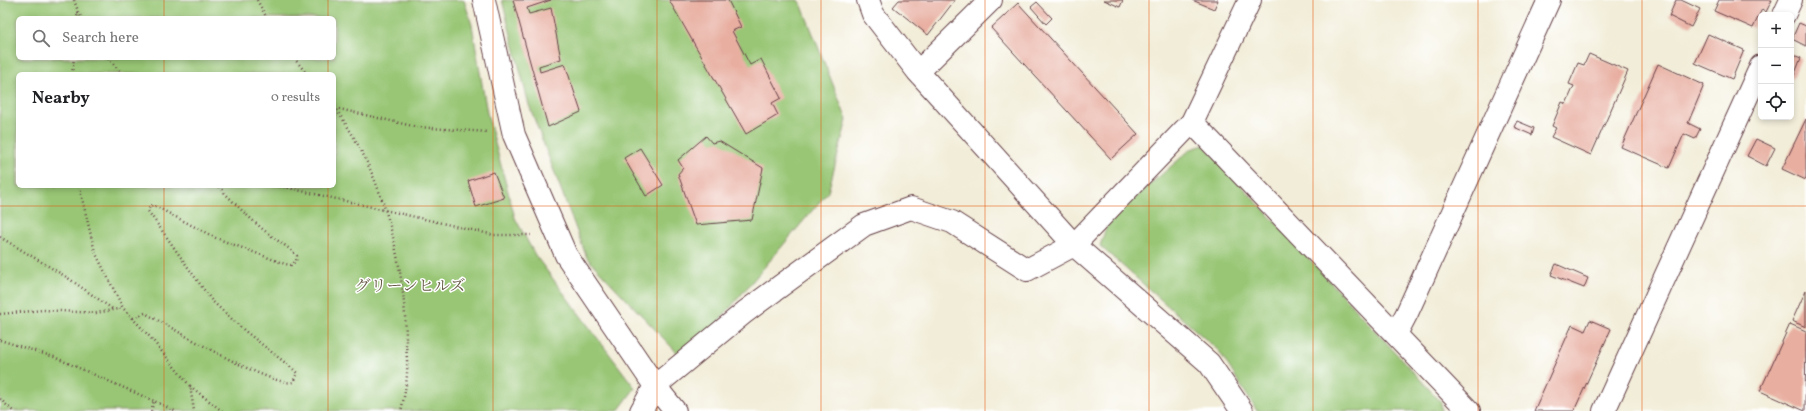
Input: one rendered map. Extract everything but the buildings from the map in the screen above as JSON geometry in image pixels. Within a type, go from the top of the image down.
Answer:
[{"type":"street","points":[[484,0],[514,135],[566,255],[656,386],[675,411]]},
{"type":"street","points":[[868,0],[874,14],[918,72],[1074,245],[1209,363],[1242,411]]},
{"type":"street","points":[[918,72],[991,0]]},
{"type":"street","points":[[641,411],[656,386],[745,312],[864,225],[911,208],[952,222],[1027,270],[1074,245],[1192,122],[1250,0]]},
{"type":"street","points":[[1396,334],[1407,313],[1549,0]]},
{"type":"street","points":[[1785,12],[1791,0]]},
{"type":"street","points":[[1604,411],[1758,73]]},
{"type":"street","points":[[1192,122],[1469,411]]},
{"type":"path","points":[[74,0],[81,16]]},
{"type":"path","points":[[257,0],[265,16]]},
{"type":"path","points":[[77,16],[78,11]]},
{"type":"path","points":[[72,72],[74,60]]},
{"type":"path","points":[[110,60],[120,72]]},
{"type":"path","points":[[296,60],[305,72]]},
{"type":"path","points":[[336,107],[417,127],[514,135]]},
{"type":"path","points":[[336,110],[351,130],[368,164],[385,210],[402,280],[406,319],[407,383],[401,411]]},
{"type":"path","points":[[79,188],[95,252],[123,308],[190,386],[222,411]]},
{"type":"path","points":[[133,318],[145,313],[228,358],[279,381],[290,383],[293,382],[297,373],[245,331],[212,301],[148,211],[150,206],[154,205],[199,230],[239,247],[285,264],[292,265],[296,261],[297,256],[293,251],[269,235],[220,188]]},
{"type":"path","points":[[289,188],[494,235],[557,234]]},
{"type":"path","points":[[0,238],[68,278],[114,310]]},
{"type":"path","points":[[0,314],[43,310],[96,313],[123,308]]},
{"type":"path","points":[[0,340],[54,357],[175,411]]},
{"type":"path","points":[[190,386],[194,411]]},
{"type":"path","points":[[0,399],[13,411]]},
{"type":"path","points":[[151,411],[154,402]]},
{"type":"green space","name":"グリーンヒルズ","points":[[0,0],[464,0],[472,25],[487,113],[515,218],[535,255],[635,388],[618,411],[0,411]]},
{"type":"green space","points":[[502,0],[798,0],[802,6],[847,120],[828,192],[685,361],[587,258],[529,105]]},
{"type":"green space","points":[[1204,145],[1441,402],[1442,411],[1257,411],[1219,351],[1100,246],[1108,221],[1191,149]]}]
